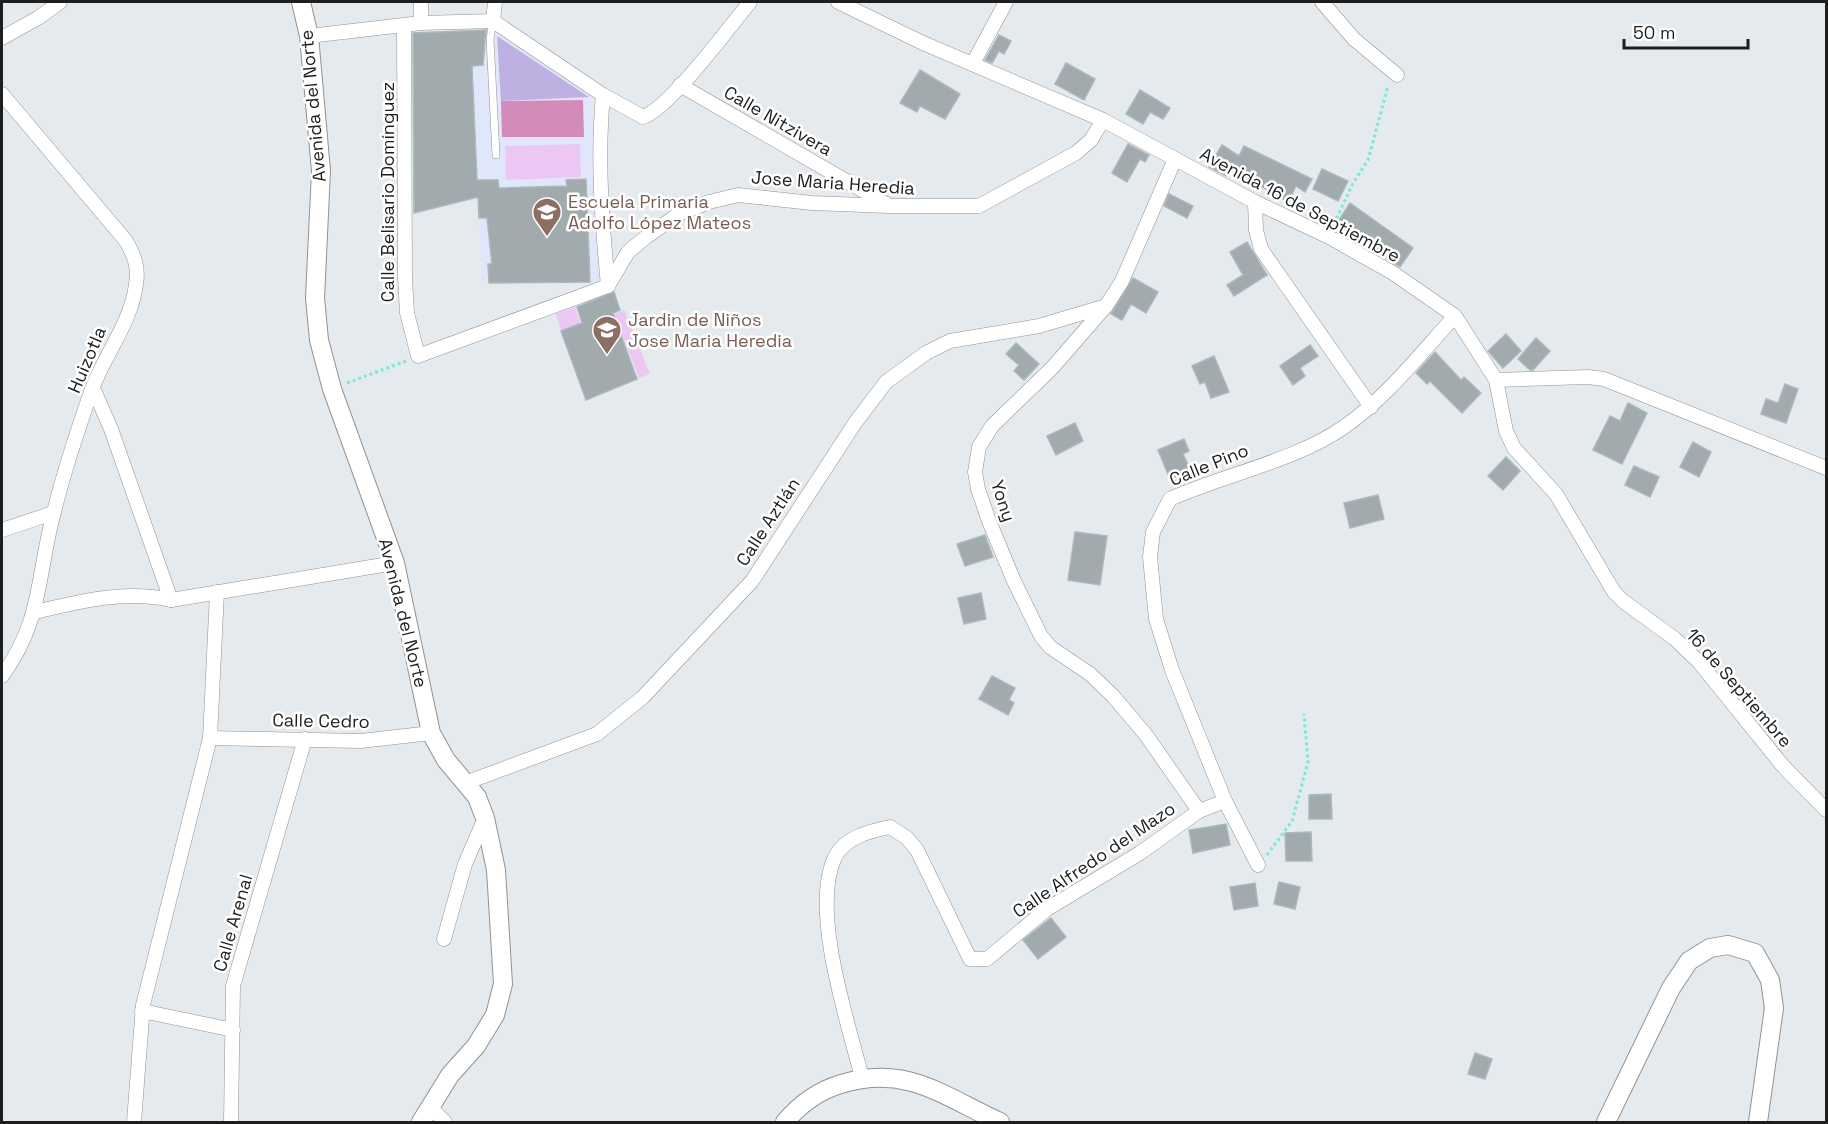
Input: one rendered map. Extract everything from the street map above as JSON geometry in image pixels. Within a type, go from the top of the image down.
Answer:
[{"type":"street","points":[[2,38],[38,18],[60,2]]},
{"type":"street","name":"Avenida del Norte","points":[[302,2],[309,36],[321,171],[315,298],[319,340],[332,389],[394,563],[431,733],[446,760],[477,797],[485,818],[496,870],[503,984],[495,1015],[476,1046],[450,1075],[425,1115]]},
{"type":"street","points":[[421,2],[421,23]]},
{"type":"street","points":[[493,21],[495,2]]},
{"type":"street","points":[[309,36],[404,27],[421,23],[493,21],[603,95],[644,117],[657,109],[680,85],[750,2]]},
{"type":"street","name":"Avenida 16 de Septiembre","points":[[838,2],[914,39],[1103,120],[1255,202],[1329,237],[1393,273],[1455,316],[1496,380]]},
{"type":"street","points":[[974,63],[1006,2]]},
{"type":"street","points":[[1322,2],[1354,39],[1398,75]]},
{"type":"street","name":"Calle Belisario Domínguez","points":[[404,27],[405,277],[407,313],[418,356]]},
{"type":"street","name":"Calle Nitzivera","points":[[680,85],[889,207]]},
{"type":"street","name":"Huizotla","points":[[2,94],[97,204],[135,256],[136,284],[132,304],[93,388],[53,513],[35,612],[18,652],[2,676]]},
{"type":"street","points":[[418,356],[608,286],[603,237],[600,129],[603,95]]},
{"type":"street","name":"Jose Maria Heredia","points":[[608,286],[628,252],[646,237],[679,214],[709,202],[746,195],[812,203],[889,207],[979,206],[1076,153],[1091,140],[1103,120]]},
{"type":"street","name":"Yony","points":[[1175,159],[1134,257],[1106,306],[1052,368],[992,426],[976,459],[978,489],[1014,581],[1041,636],[1050,647],[1090,674],[1113,696],[1146,735],[1198,811]]},
{"type":"street","points":[[1255,202],[1256,230],[1261,249],[1371,407]]},
{"type":"street","name":"Calle Aztlán","points":[[465,783],[597,734],[643,697],[752,581],[855,423],[886,382],[918,358],[950,341],[1039,326],[1106,306]]},
{"type":"street","name":"Calle Pino","points":[[1258,865],[1225,801],[1172,670],[1156,619],[1151,549],[1153,532],[1170,499],[1310,446],[1342,429],[1371,407],[1455,316]]},
{"type":"street","points":[[1496,380],[1588,377],[1604,379],[1827,468]]},
{"type":"street","name":"16 de Septiembre","points":[[1496,380],[1506,431],[1514,448],[1556,494],[1614,592],[1623,602],[1675,639],[1699,662],[1776,757],[1827,810]]},
{"type":"street","points":[[93,388],[111,429],[171,600]]},
{"type":"street","points":[[2,530],[53,513]]},
{"type":"street","points":[[35,612],[117,595],[148,595],[171,600],[394,563]]},
{"type":"street","points":[[134,1122],[142,1011],[210,738],[217,592]]},
{"type":"street","name":"Calle Cedro","points":[[210,738],[361,741],[431,733]]},
{"type":"street","name":"Calle Arenal","points":[[231,1122],[233,986],[304,739]]},
{"type":"street","name":"Calle Alfredo del Mazo","points":[[861,1078],[826,916],[828,882],[836,855],[851,841],[868,831],[890,827],[907,838],[931,878],[970,959],[987,959],[1047,909],[1140,853],[1198,811],[1225,801]]},
{"type":"street","points":[[444,939],[465,864],[485,818]]},
{"type":"street","points":[[1606,1122],[1671,988],[1689,961],[1710,948],[1728,945],[1755,953],[1770,980],[1773,1017],[1758,1122]]},
{"type":"street","points":[[142,1011],[233,1030]]},
{"type":"street","points":[[784,1122],[811,1097],[861,1078],[898,1078],[931,1089],[1000,1122]]},
{"type":"street","points":[[425,1115],[445,1122]]},
{"type":"lane","points":[[493,21],[490,29],[496,155]]},
{"type":"path","points":[[1329,237],[1340,208],[1368,160],[1387,87],[1398,75]]},
{"type":"path","points":[[332,389],[418,356]]},
{"type":"path","points":[[1258,865],[1283,836],[1292,821],[1308,762],[1304,714]]},
{"type":"shaded area","points":[[471,24],[499,32],[591,96],[603,281],[482,282]]},
{"type":"shaded area","points":[[497,36],[589,97],[501,101]]},
{"type":"shaded area","points":[[583,100],[584,137],[502,137],[501,101]]},
{"type":"shaded area","points":[[580,144],[581,177],[506,180],[505,146]]},
{"type":"shaded area","points":[[575,307],[580,324],[561,330],[556,314]]},
{"type":"shaded area","points":[[624,310],[650,374],[639,378],[614,314]]},
{"type":"building","points":[[486,30],[483,65],[472,66],[477,180],[498,180],[499,188],[567,186],[566,180],[586,179],[590,282],[489,283],[488,264],[492,264],[487,218],[479,218],[478,197],[414,213],[413,33]]},
{"type":"building","points":[[999,35],[1011,41],[1004,54],[999,51],[992,63],[985,60]]},
{"type":"building","points":[[1066,63],[1095,79],[1084,100],[1055,84]]},
{"type":"building","points":[[920,70],[960,94],[945,119],[920,106],[917,112],[900,103]]},
{"type":"building","points":[[1140,90],[1170,108],[1163,119],[1150,112],[1143,124],[1126,114]]},
{"type":"building","points":[[1128,144],[1149,155],[1145,162],[1140,159],[1127,182],[1112,173]]},
{"type":"building","points":[[1222,145],[1239,156],[1244,146],[1312,179],[1305,192],[1296,186],[1288,202],[1230,168],[1226,176],[1209,167]]},
{"type":"building","points":[[1322,169],[1348,181],[1338,201],[1313,189]]},
{"type":"building","points":[[1169,194],[1193,206],[1187,218],[1164,206]]},
{"type":"building","points":[[1350,203],[1413,248],[1400,267],[1335,226]]},
{"type":"building","points":[[1247,242],[1267,275],[1234,296],[1227,285],[1243,275],[1230,252]]},
{"type":"building","points":[[1133,278],[1158,292],[1146,313],[1131,304],[1122,320],[1111,314]]},
{"type":"building","points":[[614,292],[620,310],[613,313],[637,379],[586,400],[561,331],[582,323],[577,307]]},
{"type":"building","points":[[1506,334],[1521,351],[1503,368],[1488,351]]},
{"type":"building","points":[[1536,338],[1550,351],[1533,370],[1530,370],[1518,359]]},
{"type":"building","points":[[1016,343],[1039,364],[1024,380],[1014,371],[1019,365],[1006,354]]},
{"type":"building","points":[[1310,345],[1318,356],[1300,368],[1305,376],[1293,385],[1280,366]]},
{"type":"building","points":[[1435,352],[1461,380],[1464,377],[1481,393],[1462,413],[1430,381],[1427,384],[1416,373]]},
{"type":"building","points":[[1214,356],[1229,392],[1211,398],[1205,382],[1200,384],[1192,366]]},
{"type":"building","points":[[1785,384],[1798,389],[1786,423],[1761,414],[1766,399],[1778,403]]},
{"type":"building","points":[[1628,403],[1647,413],[1622,464],[1593,450],[1610,416],[1620,421]]},
{"type":"building","points":[[1075,423],[1083,441],[1056,455],[1047,436]]},
{"type":"building","points":[[1184,439],[1189,451],[1183,454],[1191,471],[1170,479],[1158,450]]},
{"type":"building","points":[[1693,442],[1711,452],[1699,477],[1680,467]]},
{"type":"building","points":[[1506,457],[1520,471],[1503,490],[1488,476]]},
{"type":"building","points":[[1634,466],[1659,477],[1650,497],[1625,485]]},
{"type":"building","points":[[1378,495],[1384,519],[1350,528],[1344,503]]},
{"type":"building","points":[[1075,532],[1107,536],[1100,585],[1068,580]]},
{"type":"building","points":[[985,535],[993,557],[965,566],[957,544]]},
{"type":"building","points":[[981,593],[986,619],[964,624],[958,598]]},
{"type":"building","points":[[992,676],[1015,688],[1009,700],[1014,703],[1008,715],[979,699]]},
{"type":"building","points":[[1331,794],[1332,819],[1309,819],[1309,795]]},
{"type":"building","points":[[1226,824],[1230,845],[1193,853],[1189,830]]},
{"type":"building","points":[[1311,832],[1312,861],[1286,861],[1285,833]]},
{"type":"building","points":[[1279,882],[1300,887],[1295,909],[1274,904]]},
{"type":"building","points":[[1255,883],[1258,906],[1234,910],[1230,887]]},
{"type":"building","points":[[1051,918],[1066,937],[1038,959],[1023,940]]},
{"type":"building","points":[[1475,1053],[1492,1059],[1485,1079],[1468,1074]]},
{"type":"place","name":"Escuela Primaria Adolfo López Mateos","points":[[547,238]]},
{"type":"place","name":"Jardin de Niños Jose Maria Heredia","points":[[607,356]]}]
